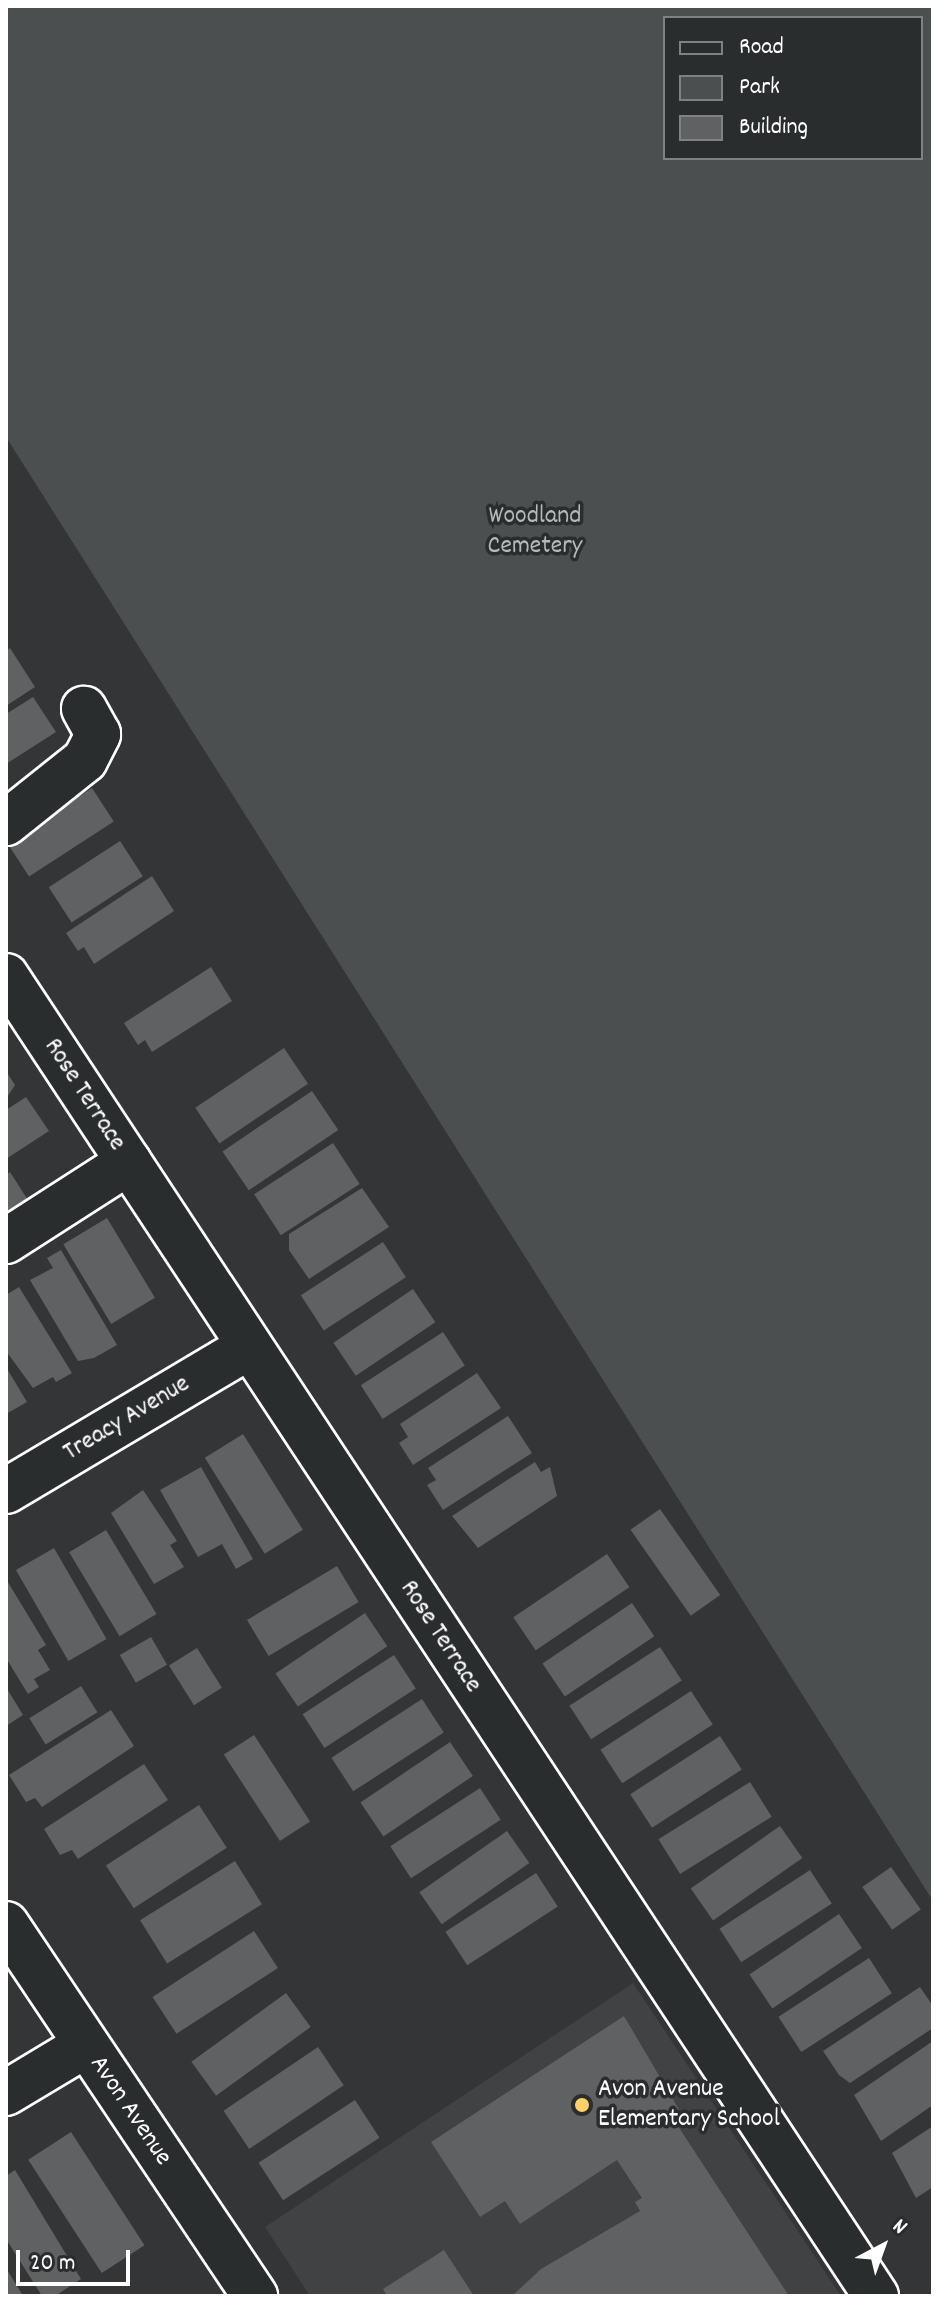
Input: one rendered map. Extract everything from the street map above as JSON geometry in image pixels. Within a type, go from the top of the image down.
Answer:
[{"type":"street","points":[[6,823],[85,760],[98,734],[84,709]]},
{"type":"street","name":"Rose Terrace","points":[[6,976],[876,2296]]},
{"type":"street","points":[[6,1241],[129,1162]]},
{"type":"street","name":"Treacy Avenue","points":[[6,1491],[249,1347]]},
{"type":"street","name":"Avon Avenue","points":[[6,1924],[255,2296]]},
{"type":"street","points":[[6,2093],[86,2045]]},
{"type":"shaded area","name":"Avon Avenue Elementary School","points":[[633,1983],[841,2296],[310,2296],[265,2227]]},
{"type":"green space","name":"Woodland Cemetery","points":[[6,6],[933,6],[933,1901],[6,437]]},
{"type":"building","points":[[10,648],[35,687],[6,706],[6,651]]},
{"type":"building","points":[[33,697],[56,732],[6,764],[6,714]]},
{"type":"building","points":[[92,788],[114,822],[29,877],[7,843]]},
{"type":"building","points":[[120,841],[143,876],[72,923],[49,887]]},
{"type":"building","points":[[152,876],[174,911],[94,964],[84,947],[78,951],[66,933]]},
{"type":"building","points":[[211,967],[232,1001],[152,1052],[145,1040],[138,1045],[124,1023]]},
{"type":"building","points":[[284,1048],[308,1084],[219,1143],[195,1108]]},
{"type":"building","points":[[6,1071],[15,1085],[6,1099]]},
{"type":"building","points":[[312,1091],[338,1130],[249,1190],[222,1151]]},
{"type":"building","points":[[26,1097],[49,1131],[6,1159],[6,1110]]},
{"type":"building","points":[[333,1143],[360,1184],[281,1235],[254,1194]]},
{"type":"building","points":[[10,1172],[28,1200],[6,1214],[6,1175]]},
{"type":"building","points":[[362,1188],[389,1227],[309,1279],[289,1250],[289,1234]]},
{"type":"building","points":[[107,1218],[155,1298],[111,1324],[63,1244]]},
{"type":"building","points":[[383,1242],[406,1277],[324,1331],[301,1295]]},
{"type":"building","points":[[61,1250],[117,1345],[94,1358],[78,1361],[30,1280],[53,1268],[47,1258]]},
{"type":"building","points":[[19,1287],[72,1373],[56,1382],[53,1377],[33,1388],[6,1351],[6,1295]]},
{"type":"building","points":[[413,1289],[435,1322],[356,1376],[333,1343]]},
{"type":"building","points":[[443,1332],[465,1366],[383,1419],[361,1385]]},
{"type":"building","points":[[6,1367],[27,1402],[6,1414]]},
{"type":"building","points":[[477,1373],[501,1408],[413,1465],[399,1443],[408,1437],[400,1424]]},
{"type":"building","points":[[508,1416],[532,1453],[443,1510],[427,1485],[436,1480],[428,1468]]},
{"type":"building","points":[[243,1434],[303,1530],[265,1554],[205,1458]]},
{"type":"building","points":[[535,1462],[541,1472],[550,1467],[557,1496],[478,1548],[452,1516]]},
{"type":"building","points":[[201,1467],[253,1559],[236,1569],[222,1544],[198,1557],[160,1490]]},
{"type":"building","points":[[143,1490],[177,1541],[170,1545],[184,1567],[154,1584],[111,1513]]},
{"type":"building","points":[[660,1509],[720,1595],[691,1616],[631,1530]]},
{"type":"building","points":[[106,1530],[156,1614],[120,1636],[69,1552]]},
{"type":"building","points":[[54,1548],[106,1639],[68,1661],[16,1570]]},
{"type":"building","points":[[607,1554],[629,1587],[536,1650],[513,1617]]},
{"type":"building","points":[[337,1566],[359,1602],[269,1656],[247,1620]]},
{"type":"building","points":[[6,1579],[46,1645],[38,1650],[50,1670],[34,1679],[39,1687],[28,1694],[6,1658]]},
{"type":"building","points":[[632,1603],[654,1636],[565,1697],[542,1663]]},
{"type":"building","points":[[365,1613],[387,1646],[298,1707],[275,1673]]},
{"type":"building","points":[[151,1637],[167,1665],[136,1683],[120,1655]]},
{"type":"building","points":[[660,1647],[682,1681],[591,1739],[569,1706]]},
{"type":"building","points":[[197,1648],[222,1688],[194,1705],[169,1665]]},
{"type":"building","points":[[394,1655],[416,1689],[324,1748],[303,1714]]},
{"type":"building","points":[[81,1686],[97,1712],[46,1745],[29,1718]]},
{"type":"building","points":[[6,1687],[23,1715],[6,1726]]},
{"type":"building","points":[[691,1691],[713,1725],[622,1783],[600,1750]]},
{"type":"building","points":[[422,1699],[444,1733],[353,1791],[331,1758]]},
{"type":"building","points":[[111,1710],[134,1746],[42,1807],[35,1798],[26,1802],[9,1775]]},
{"type":"building","points":[[254,1735],[310,1821],[280,1841],[224,1755]]},
{"type":"building","points":[[720,1736],[742,1770],[652,1828],[630,1794]]},
{"type":"building","points":[[450,1742],[473,1776],[383,1836],[360,1802]]},
{"type":"building","points":[[144,1764],[168,1800],[78,1859],[72,1850],[60,1855],[44,1829]]},
{"type":"building","points":[[750,1782],[772,1817],[680,1874],[658,1839]]},
{"type":"building","points":[[480,1788],[501,1820],[411,1878],[390,1846]]},
{"type":"building","points":[[199,1805],[227,1848],[134,1908],[106,1865]]},
{"type":"building","points":[[780,1826],[802,1858],[713,1920],[691,1889]]},
{"type":"building","points":[[507,1831],[529,1863],[442,1924],[419,1892]]},
{"type":"building","points":[[235,1861],[262,1904],[167,1964],[140,1920]]},
{"type":"building","points":[[891,1867],[921,1910],[892,1930],[862,1887]]},
{"type":"building","points":[[810,1870],[832,1904],[741,1962],[719,1929]]},
{"type":"building","points":[[536,1873],[558,1907],[467,1965],[445,1932]]},
{"type":"building","points":[[839,1914],[862,1948],[772,2008],[749,1974]]},
{"type":"building","points":[[254,1931],[278,1968],[176,2034],[153,1997]]},
{"type":"building","points":[[869,1958],[892,1993],[801,2052],[778,2017]]},
{"type":"building","points":[[920,1987],[933,2006],[933,2028],[850,2083],[839,2075],[823,2051]]},
{"type":"building","points":[[286,1993],[311,2027],[216,2096],[191,2062]]},
{"type":"building","points":[[624,2016],[684,2118],[676,2123],[789,2296],[512,2296],[541,2269],[640,2211],[635,2202],[642,2198],[617,2160],[520,2224],[505,2201],[480,2217],[431,2142]]},
{"type":"building","points":[[933,2041],[933,2105],[881,2141],[854,2095]]},
{"type":"building","points":[[318,2047],[344,2085],[249,2149],[223,2111]]},
{"type":"building","points":[[355,2100],[380,2138],[283,2200],[259,2163]]},
{"type":"building","points":[[933,2126],[933,2187],[916,2198],[892,2153]]},
{"type":"building","points":[[71,2132],[145,2245],[102,2273],[28,2160]]},
{"type":"building","points":[[15,2170],[81,2279],[55,2296],[42,2296],[6,2239],[6,2176]]},
{"type":"building","points":[[444,2250],[474,2296],[387,2296],[383,2289]]},
{"type":"building","points":[[6,2268],[23,2296],[6,2296]]},
{"type":"place","name":"Avon Avenue Elementary School","points":[[582,2105]]}]
